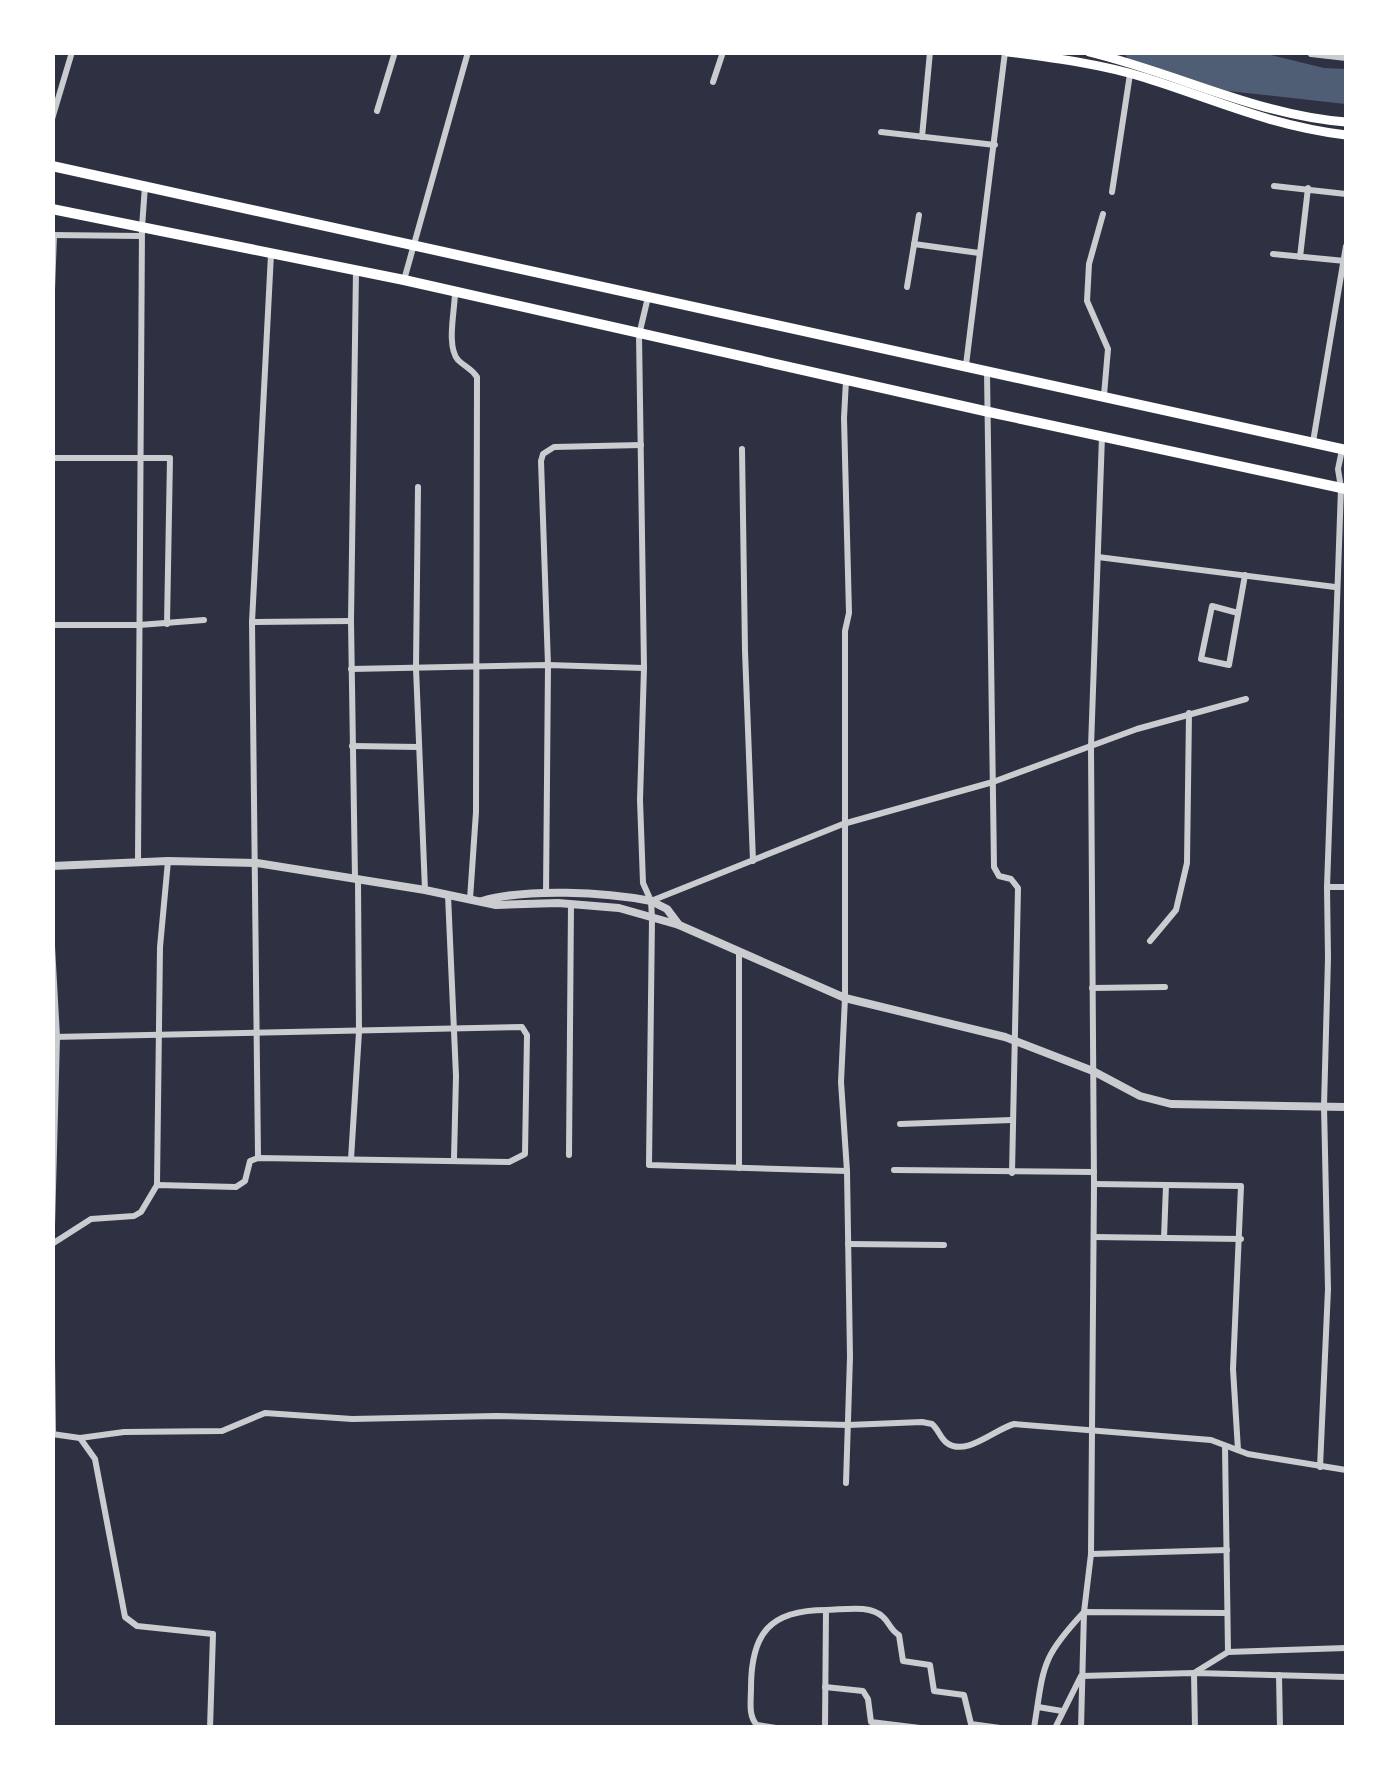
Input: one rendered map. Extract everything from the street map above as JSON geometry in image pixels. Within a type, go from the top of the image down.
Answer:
[{"type":"highway","points":[[52,166],[1345,449]]},
{"type":"highway","points":[[52,209],[142,232],[404,280],[1344,488]]},
{"type":"main road","points":[[1007,52],[1130,74],[1266,121],[1346,135]]},
{"type":"main road","points":[[1089,52],[1159,70],[1261,106],[1346,122]]},
{"type":"street","points":[[52,119],[72,52]]},
{"type":"street","points":[[377,112],[395,52]]},
{"type":"street","points":[[404,280],[468,52]]},
{"type":"street","points":[[713,82],[723,52]]},
{"type":"street","points":[[922,137],[930,52]]},
{"type":"street","points":[[966,365],[1007,52]]},
{"type":"street","points":[[1311,54],[1346,58]]},
{"type":"street","points":[[1112,192],[1130,74]]},
{"type":"street","points":[[881,132],[995,146]]},
{"type":"street","points":[[138,862],[139,459],[145,186]]},
{"type":"street","points":[[1274,186],[1346,194]]},
{"type":"street","points":[[1300,257],[1308,188]]},
{"type":"street","points":[[1103,214],[1089,264],[1088,301],[1108,350],[1104,396]]},
{"type":"street","points":[[907,287],[919,215]]},
{"type":"street","points":[[52,290],[53,235],[142,232]]},
{"type":"street","points":[[914,244],[979,253]]},
{"type":"street","points":[[1313,442],[1346,246]]},
{"type":"street","points":[[258,1158],[252,622],[270,254]]},
{"type":"street","points":[[1273,254],[1344,261]]},
{"type":"street","points":[[351,1159],[359,1032],[350,622],[356,270]]},
{"type":"street","points":[[456,292],[452,348],[456,358],[477,377],[476,812],[470,899]]},
{"type":"street","points":[[648,297],[640,335],[644,668],[640,800],[644,883],[652,901],[650,1165],[847,1171]]},
{"type":"street","points":[[987,371],[994,867],[999,876],[1011,880],[1018,888],[1012,1173]]},
{"type":"street","points":[[846,379],[849,612],[845,631],[845,998],[841,1082],[848,1244],[846,1483]]},
{"type":"street","points":[[1081,1728],[1084,1612],[1091,1554],[1092,747],[1102,435]]},
{"type":"street","points":[[546,895],[548,665],[544,454],[554,447],[640,445]]},
{"type":"street","points":[[742,449],[753,861]]},
{"type":"street","points":[[1320,1468],[1328,1289],[1324,1106],[1326,887],[1335,587],[1344,488],[1338,469],[1345,449]]},
{"type":"street","points":[[52,458],[170,458],[167,624]]},
{"type":"street","points":[[418,486],[416,668],[425,890]]},
{"type":"street","points":[[1098,557],[1335,587]]},
{"type":"street","points":[[1238,613],[1212,606],[1201,659],[1228,665],[1238,613],[1245,576]]},
{"type":"street","points":[[52,625],[204,620]]},
{"type":"street","points":[[252,622],[350,622]]},
{"type":"street","points":[[351,669],[548,665],[644,668]]},
{"type":"street","points":[[1332,690],[1346,691]]},
{"type":"street","points":[[52,866],[168,861],[257,863],[496,905],[558,899],[652,901],[843,824],[993,782],[1189,714],[1246,699]]},
{"type":"street","points":[[1150,941],[1176,910],[1184,880],[1189,714]]},
{"type":"street","points":[[352,746],[419,746]]},
{"type":"street","points":[[52,1244],[90,1219],[134,1216],[141,1212],[157,1185],[160,947],[168,861]]},
{"type":"street","points":[[1326,887],[1346,887]]},
{"type":"street","points":[[448,894],[456,1076],[454,1159]]},
{"type":"street","points":[[482,902],[496,897],[546,895],[571,904],[638,912],[679,924],[845,998],[1016,1041],[1093,1070],[1140,1096],[1171,1104],[1346,1107]]},
{"type":"street","points":[[652,901],[667,908],[679,924]]},
{"type":"street","points":[[569,1155],[571,904]]},
{"type":"street","points":[[52,946],[52,1226]]},
{"type":"street","points":[[739,1168],[740,953]]},
{"type":"street","points":[[1092,988],[1166,987]]},
{"type":"street","points":[[55,1038],[522,1028],[527,1035],[525,1154],[510,1162],[258,1158],[250,1161],[244,1181],[236,1187],[157,1185]]},
{"type":"street","points":[[900,1124],[1012,1120]]},
{"type":"street","points":[[894,1170],[1094,1172]]},
{"type":"street","points":[[1094,1184],[1241,1186],[1233,1369],[1238,1450]]},
{"type":"street","points":[[1164,1238],[1166,1186]]},
{"type":"street","points":[[1094,1237],[1241,1239]]},
{"type":"street","points":[[848,1244],[944,1245]]},
{"type":"street","points":[[52,1356],[53,1434],[80,1438],[124,1432],[222,1431],[265,1413],[352,1418],[496,1416],[932,1424],[948,1444],[955,1446],[973,1445],[1014,1424],[1211,1440],[1238,1450],[1346,1470]]},
{"type":"street","points":[[80,1438],[95,1459],[102,1482],[125,1616],[137,1626],[202,1630],[215,1638],[210,1728]]},
{"type":"street","points":[[1225,1446],[1228,1652]]},
{"type":"street","points":[[1091,1554],[1227,1550]]},
{"type":"street","points":[[825,1728],[826,1610]]},
{"type":"street","points":[[776,1728],[757,1725],[752,1718],[751,1664],[756,1650],[768,1628],[782,1616],[795,1611],[826,1610],[873,1610],[899,1635],[903,1661],[930,1666],[934,1691],[967,1697],[968,1719],[974,1726],[1000,1728]]},
{"type":"street","points":[[1034,1728],[1042,1667],[1054,1645],[1084,1612],[1228,1613]]},
{"type":"street","points":[[1194,1673],[1228,1652],[1346,1648]]},
{"type":"street","points":[[1082,1676],[1194,1673],[1346,1677]]},
{"type":"street","points":[[1194,1673],[1195,1728]]},
{"type":"street","points":[[1279,1675],[1280,1728]]},
{"type":"street","points":[[1056,1728],[1082,1676]]},
{"type":"street","points":[[825,1687],[863,1691],[872,1722],[920,1728]]},
{"type":"street","points":[[1038,1707],[1062,1711]]},
{"type":"water","points":[[1134,53],[1263,53],[1324,68],[1346,69],[1346,95],[1229,82]]},
{"type":"waterway","points":[[1134,52],[1229,82],[1346,95]]}]
